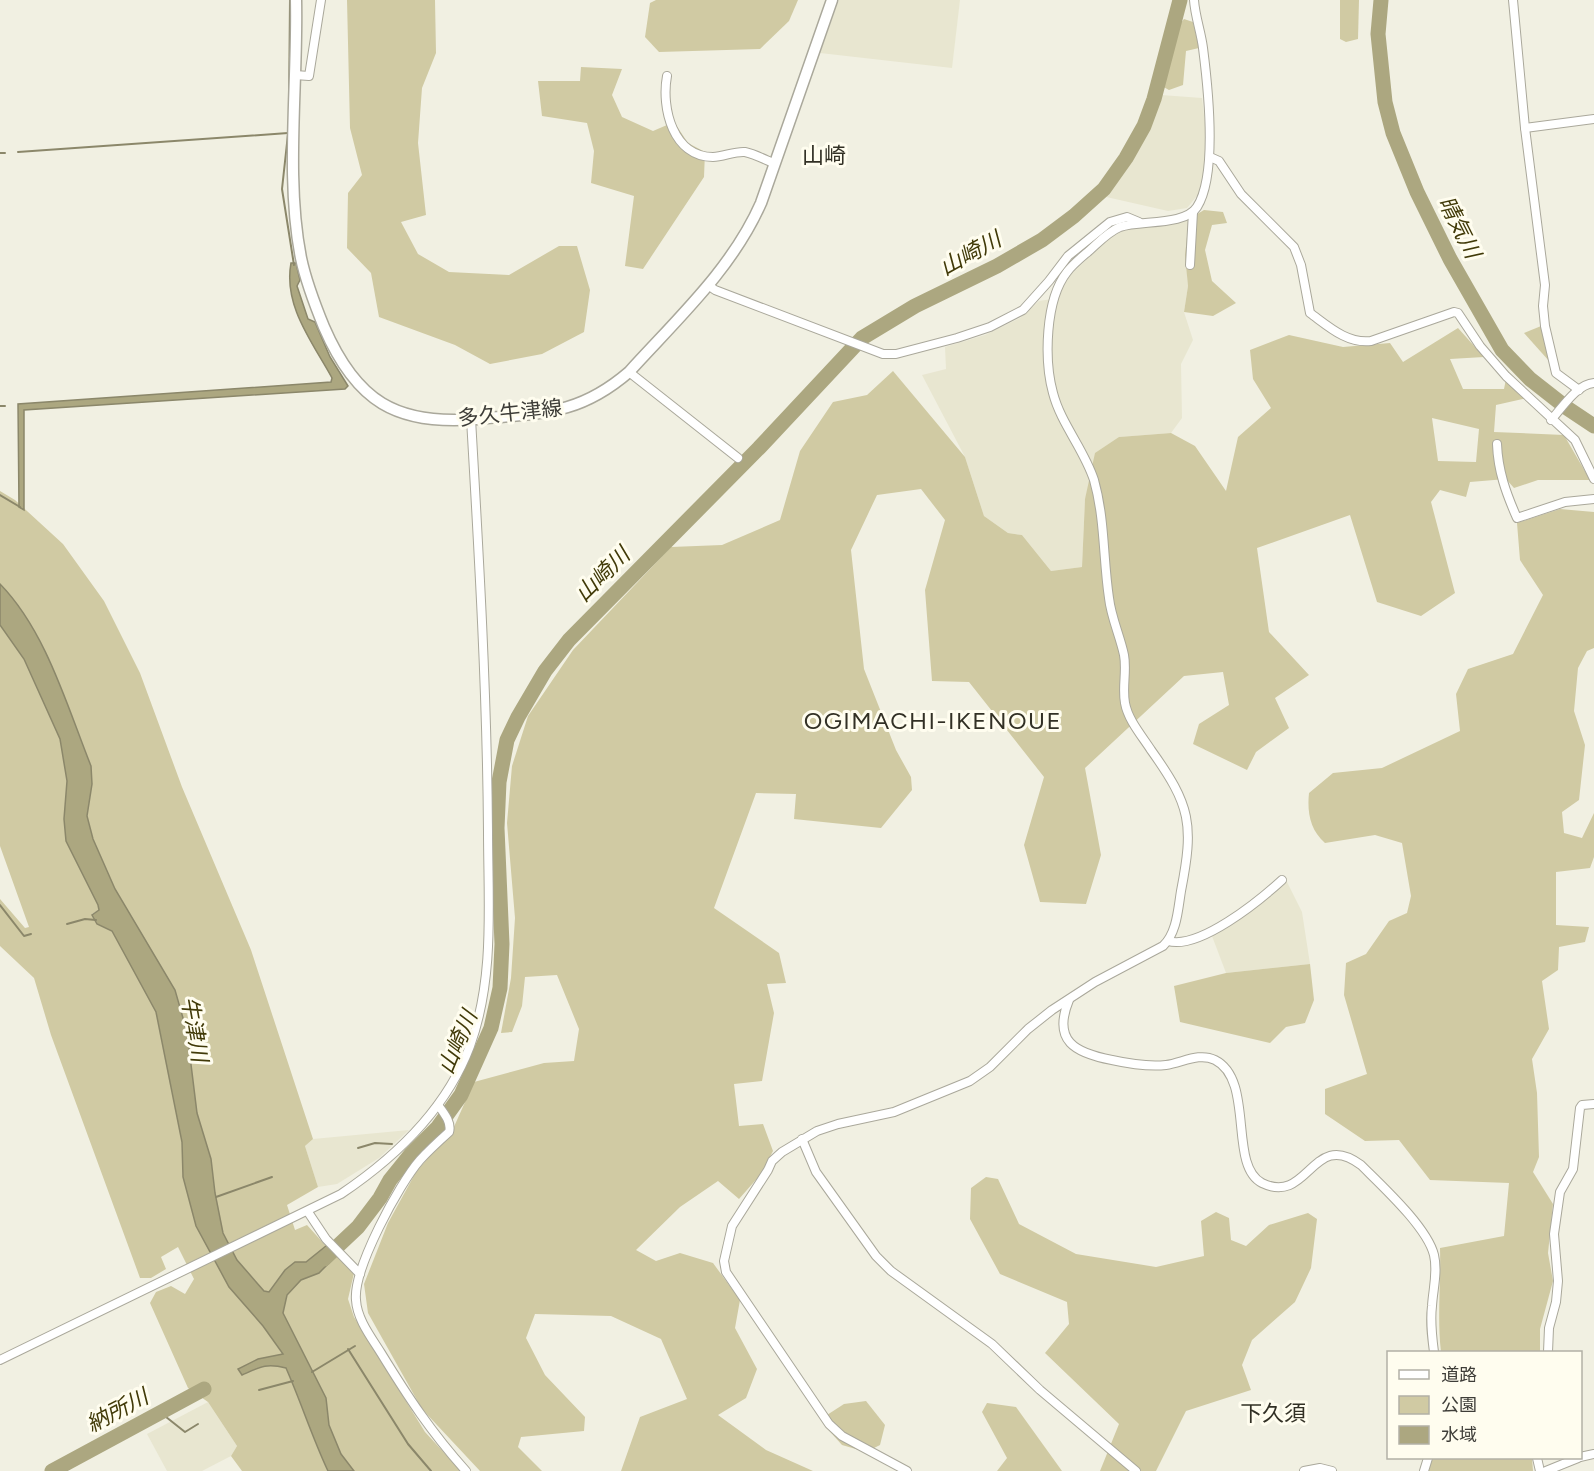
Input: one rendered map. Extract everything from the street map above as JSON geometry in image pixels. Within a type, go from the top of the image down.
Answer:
[{"type":"main road","name":"多久牛津線","points":[[296,0],[294,174],[297,230],[313,299],[336,354],[361,388],[387,406],[410,416],[440,419],[471,419],[547,412],[570,407],[605,391],[629,372],[708,285],[737,250],[753,223],[832,0]]},
{"type":"street","points":[[296,75],[309,76],[321,0]]},
{"type":"street","points":[[1190,265],[1193,212],[1202,196],[1210,157],[1205,71],[1194,0]]},
{"type":"street","points":[[1513,0],[1525,128],[1545,285],[1545,326],[1556,373],[1579,390]]},
{"type":"street","points":[[667,76],[666,108],[671,126],[685,145],[697,155],[714,157],[744,152],[775,164]]},
{"type":"street","points":[[1525,128],[1594,119]]},
{"type":"street","points":[[1210,157],[1219,161],[1241,194],[1294,247],[1310,313],[1341,334],[1362,342],[1371,341],[1454,312],[1458,313],[1492,361],[1551,420],[1575,440],[1594,479]]},
{"type":"street","points":[[907,1471],[842,1436],[829,1424],[726,1272],[724,1264],[728,1238],[738,1214],[772,1161],[802,1139],[838,1124],[894,1112],[970,1081],[990,1067],[1028,1029],[1069,1000],[1095,982],[1168,941],[1176,920],[1188,856],[1186,812],[1178,789],[1142,736],[1125,705],[1124,655],[1108,597],[1103,518],[1088,464],[1058,411],[1052,390],[1048,360],[1049,328],[1054,298],[1067,273],[1109,233],[1139,222],[1175,219],[1193,212]]},
{"type":"street","points":[[708,285],[889,355],[990,327],[1023,310],[1068,256],[1110,222],[1127,217],[1139,222]]},
{"type":"street","points":[[629,372],[738,458]]},
{"type":"street","points":[[1551,420],[1579,390],[1588,383],[1594,383]]},
{"type":"street","points":[[0,1360],[341,1194],[374,1172],[440,1108],[469,1048],[479,1017],[489,952],[484,648],[471,419]]},
{"type":"street","points":[[1497,444],[1504,489],[1517,518],[1565,502],[1594,499]]},
{"type":"street","points":[[1168,941],[1182,943],[1205,936],[1264,896],[1282,880]]},
{"type":"street","points":[[1069,1000],[1063,1014],[1064,1032],[1072,1046],[1087,1055],[1155,1066],[1169,1065],[1198,1057],[1209,1058],[1225,1067],[1232,1077],[1236,1090],[1246,1159],[1251,1173],[1258,1181],[1281,1187],[1291,1186],[1320,1159],[1336,1155],[1353,1158],[1361,1165],[1418,1227],[1427,1239],[1434,1255],[1436,1270],[1431,1317],[1434,1351]]},
{"type":"street","points":[[1548,1351],[1549,1328],[1556,1302],[1558,1281],[1554,1234],[1560,1192],[1573,1169],[1580,1108],[1582,1105],[1594,1104]]},
{"type":"street","points":[[440,1108],[448,1122],[449,1132],[419,1161],[401,1186],[383,1218],[360,1274],[356,1300],[359,1314],[368,1332],[416,1410],[441,1444],[466,1471]]},
{"type":"street","points":[[802,1139],[816,1172],[859,1234],[891,1271],[992,1344],[1040,1390],[1136,1471]]},
{"type":"street","points":[[308,1212],[326,1239],[360,1274]]},
{"type":"street","points":[[1546,1471],[1574,1459]]},
{"type":"street","points":[[1304,1471],[1320,1468],[1332,1471]]},
{"type":"shaded area","points":[[839,0],[960,0],[952,68],[820,53]]},
{"type":"shaded area","points":[[1161,95],[1202,98],[1208,149],[1201,191],[1187,208],[1168,211],[1102,196],[1132,159],[1152,123]]},
{"type":"shaded area","points":[[1189,219],[1186,255],[1188,286],[1184,312],[1193,340],[1181,364],[1182,418],[1171,433],[1119,437],[1085,499],[1082,567],[1051,571],[1022,535],[1008,533],[984,516],[965,457],[922,375],[946,369],[945,347],[985,335],[1020,318],[1039,301],[1058,298],[1067,278],[1107,240],[1125,229]]},
{"type":"shaded area","points":[[1286,880],[1302,912],[1310,964],[1226,973],[1212,936]]},
{"type":"shaded area","points":[[409,1130],[379,1158],[337,1184],[318,1187],[305,1146],[313,1139]]},
{"type":"shaded area","points":[[208,1402],[237,1446],[231,1456],[202,1471],[167,1471],[147,1434]]},
{"type":"green space","points":[[347,0],[435,0],[436,53],[422,88],[418,143],[426,215],[401,222],[418,254],[449,272],[509,275],[559,246],[577,246],[590,290],[584,332],[542,354],[490,364],[455,345],[379,317],[371,273],[347,248],[348,193],[362,175],[350,128]]},
{"type":"green space","points":[[656,0],[798,0],[789,21],[760,49],[659,52],[645,37],[650,3]]},
{"type":"green space","points":[[1340,0],[1359,0],[1358,39],[1346,42],[1340,39]]},
{"type":"green space","points":[[1184,19],[1193,22],[1199,48],[1186,51],[1183,85],[1169,90],[1160,85],[1177,28]]},
{"type":"green space","points":[[581,67],[622,69],[612,95],[622,117],[653,131],[674,122],[688,143],[705,152],[704,177],[643,269],[625,266],[634,196],[591,183],[594,151],[587,123],[542,116],[538,81],[580,81]]},
{"type":"green space","points":[[1204,210],[1223,212],[1227,223],[1212,225],[1205,250],[1212,281],[1236,303],[1213,316],[1184,312],[1188,286],[1185,255],[1189,219]]},
{"type":"green space","points":[[1546,324],[1558,371],[1524,333]]},
{"type":"green space","points":[[1458,328],[1484,357],[1450,359],[1463,389],[1504,389],[1506,379],[1527,398],[1496,405],[1494,432],[1564,435],[1590,480],[1538,480],[1514,488],[1506,479],[1470,482],[1466,497],[1440,490],[1431,502],[1455,593],[1421,616],[1377,602],[1350,515],[1257,548],[1269,632],[1309,675],[1275,698],[1289,728],[1256,752],[1247,770],[1193,744],[1199,724],[1229,705],[1223,672],[1184,676],[1085,768],[1101,855],[1086,904],[1040,902],[1024,845],[1044,777],[969,682],[932,681],[925,590],[945,520],[921,489],[877,495],[851,550],[864,669],[896,750],[911,777],[912,790],[881,828],[794,819],[796,794],[756,793],[714,908],[779,953],[786,983],[767,984],[774,1013],[762,1081],[734,1084],[739,1126],[763,1124],[773,1151],[761,1174],[739,1199],[718,1181],[680,1207],[636,1250],[656,1261],[680,1253],[713,1263],[740,1300],[735,1328],[757,1369],[746,1398],[718,1415],[766,1450],[813,1471],[621,1471],[640,1417],[687,1399],[661,1339],[611,1316],[535,1314],[526,1338],[545,1375],[585,1417],[584,1431],[521,1437],[518,1447],[542,1471],[480,1471],[422,1409],[368,1313],[364,1284],[388,1223],[416,1172],[453,1129],[474,1082],[544,1063],[574,1061],[579,1029],[557,975],[525,977],[522,1006],[512,1032],[501,1033],[511,978],[515,918],[507,823],[512,766],[528,716],[573,650],[671,547],[722,545],[780,520],[800,451],[833,402],[867,395],[893,371],[965,457],[984,516],[1008,533],[1022,535],[1051,571],[1082,567],[1085,499],[1095,453],[1119,437],[1171,433],[1195,446],[1226,491],[1238,437],[1271,408],[1253,379],[1250,350],[1289,335],[1343,347],[1390,343],[1403,362]],"holes":[[[1432,418],[1479,429],[1476,462],[1438,461]]]},
{"type":"green space","points":[[0,491],[15,500],[63,544],[104,601],[140,673],[182,787],[251,950],[313,1139],[305,1146],[318,1187],[287,1205],[295,1230],[307,1225],[326,1246],[306,1262],[295,1262],[285,1270],[269,1292],[264,1291],[237,1260],[223,1233],[211,1159],[197,1113],[187,1032],[115,889],[93,839],[87,816],[92,784],[91,766],[64,695],[30,624],[0,584]]},
{"type":"green space","points":[[1560,509],[1594,512],[1594,648],[1587,651],[1578,668],[1574,711],[1585,745],[1579,800],[1562,812],[1564,833],[1582,838],[1594,813],[1594,857],[1590,868],[1556,872],[1556,925],[1589,927],[1585,942],[1559,947],[1558,970],[1542,981],[1549,1029],[1532,1059],[1537,1093],[1539,1157],[1533,1172],[1553,1204],[1548,1253],[1553,1281],[1540,1329],[1540,1351],[1441,1351],[1440,1248],[1504,1236],[1509,1183],[1430,1180],[1399,1140],[1365,1141],[1325,1114],[1325,1089],[1367,1074],[1344,995],[1346,963],[1366,954],[1389,921],[1407,913],[1411,896],[1402,843],[1375,835],[1325,843],[1316,832],[1311,820],[1309,793],[1333,773],[1382,768],[1460,731],[1456,694],[1468,669],[1513,654],[1543,595],[1520,560],[1517,523]]},
{"type":"green space","points":[[0,625],[24,659],[60,738],[67,781],[64,819],[66,841],[98,905],[99,910],[92,914],[97,924],[112,931],[156,1012],[182,1142],[183,1177],[263,1326],[283,1355],[258,1359],[239,1369],[242,1375],[264,1366],[286,1367],[328,1471],[242,1471],[231,1456],[237,1446],[208,1402],[188,1388],[150,1303],[156,1292],[171,1286],[185,1294],[194,1279],[178,1247],[161,1257],[166,1269],[151,1278],[140,1278],[51,1035],[34,978],[0,946],[0,899],[25,928],[29,927],[0,846]]},
{"type":"green space","points":[[1310,964],[1314,1000],[1305,1023],[1286,1027],[1270,1043],[1180,1022],[1174,986],[1226,973]]},
{"type":"green space","points":[[986,1177],[998,1179],[1019,1224],[1076,1254],[1156,1267],[1204,1256],[1201,1221],[1216,1212],[1229,1218],[1231,1240],[1246,1246],[1269,1225],[1308,1213],[1317,1219],[1311,1268],[1295,1302],[1252,1340],[1242,1365],[1251,1390],[1186,1411],[1156,1471],[1100,1471],[1119,1424],[1045,1353],[1069,1324],[1067,1302],[1000,1274],[970,1219],[971,1188]]},
{"type":"green space","points":[[336,1256],[354,1273],[348,1299],[354,1317],[425,1432],[461,1471],[354,1471],[341,1454],[329,1425],[326,1398],[283,1313],[287,1295],[301,1280],[319,1273]]},
{"type":"green space","points":[[866,1401],[885,1425],[880,1445],[866,1452],[842,1445],[825,1426],[827,1415],[844,1404]]},
{"type":"green space","points":[[987,1403],[1016,1407],[1062,1471],[997,1471],[1007,1458],[982,1412]]},
{"type":"green space","points":[[1433,1459],[1532,1459],[1533,1471],[1428,1471]]},
{"type":"water","points":[[291,263],[296,263],[300,280],[297,286],[308,319],[315,322],[330,357],[348,386],[345,389],[24,410],[24,510],[19,507],[18,404],[331,382],[332,378],[301,324],[295,309],[291,294]]},
{"type":"water","points":[[0,584],[30,624],[54,670],[91,766],[92,784],[87,816],[93,839],[115,889],[175,990],[187,1032],[197,1113],[211,1159],[223,1233],[237,1260],[264,1291],[269,1292],[285,1270],[295,1262],[306,1262],[326,1246],[336,1256],[319,1273],[301,1280],[287,1295],[283,1313],[326,1398],[329,1425],[341,1454],[354,1471],[328,1471],[286,1368],[263,1367],[242,1375],[238,1369],[258,1359],[283,1354],[263,1326],[229,1287],[196,1226],[183,1177],[182,1142],[156,1012],[112,931],[97,924],[92,915],[99,910],[98,905],[66,841],[64,819],[67,781],[60,739],[24,659],[0,625]]},
{"type":"waterway","points":[[289,113],[290,0]]},
{"type":"waterway","name":"山崎川","points":[[324,1259],[358,1227],[380,1198],[390,1180],[411,1154],[438,1127],[461,1095],[491,1028],[500,988],[502,944],[497,828],[499,782],[507,740],[545,671],[569,640],[759,448],[862,338],[915,306],[997,266],[1042,240],[1104,189],[1126,158],[1144,126],[1154,99],[1180,0]]},
{"type":"waterway","name":"晴気川","points":[[1381,0],[1378,34],[1385,102],[1393,133],[1417,192],[1450,259],[1502,350],[1530,379],[1594,426]]},
{"type":"waterway","points":[[18,152],[288,133]]},
{"type":"waterway","points":[[288,134],[282,189],[294,265]]},
{"type":"waterway","points":[[0,153],[5,153]]},
{"type":"waterway","points":[[0,406],[5,406]]},
{"type":"waterway","points":[[0,495],[20,507]]},
{"type":"waterway","points":[[0,905],[24,936],[31,934]]},
{"type":"waterway","points":[[67,924],[85,919],[96,920]]},
{"type":"waterway","points":[[358,1148],[375,1143],[392,1144]]},
{"type":"waterway","points":[[216,1197],[272,1177]]},
{"type":"waterway","points":[[312,1372],[355,1346]]},
{"type":"waterway","points":[[348,1349],[408,1444],[431,1471]]},
{"type":"waterway","points":[[259,1390],[293,1381]]},
{"type":"waterway","name":"納所川","points":[[52,1471],[204,1389]]},
{"type":"waterway","points":[[161,1413],[185,1432],[198,1424]]},
{"type":"district","name":"山崎","points":[[824,155]]},
{"type":"district","name":"OGIMACHI-IKENOUE","points":[[933,721]]},
{"type":"district","name":"下久須","points":[[1273,1413]]},
{"type":"water label","name":"牛津川","points":[[195,1029]]}]
